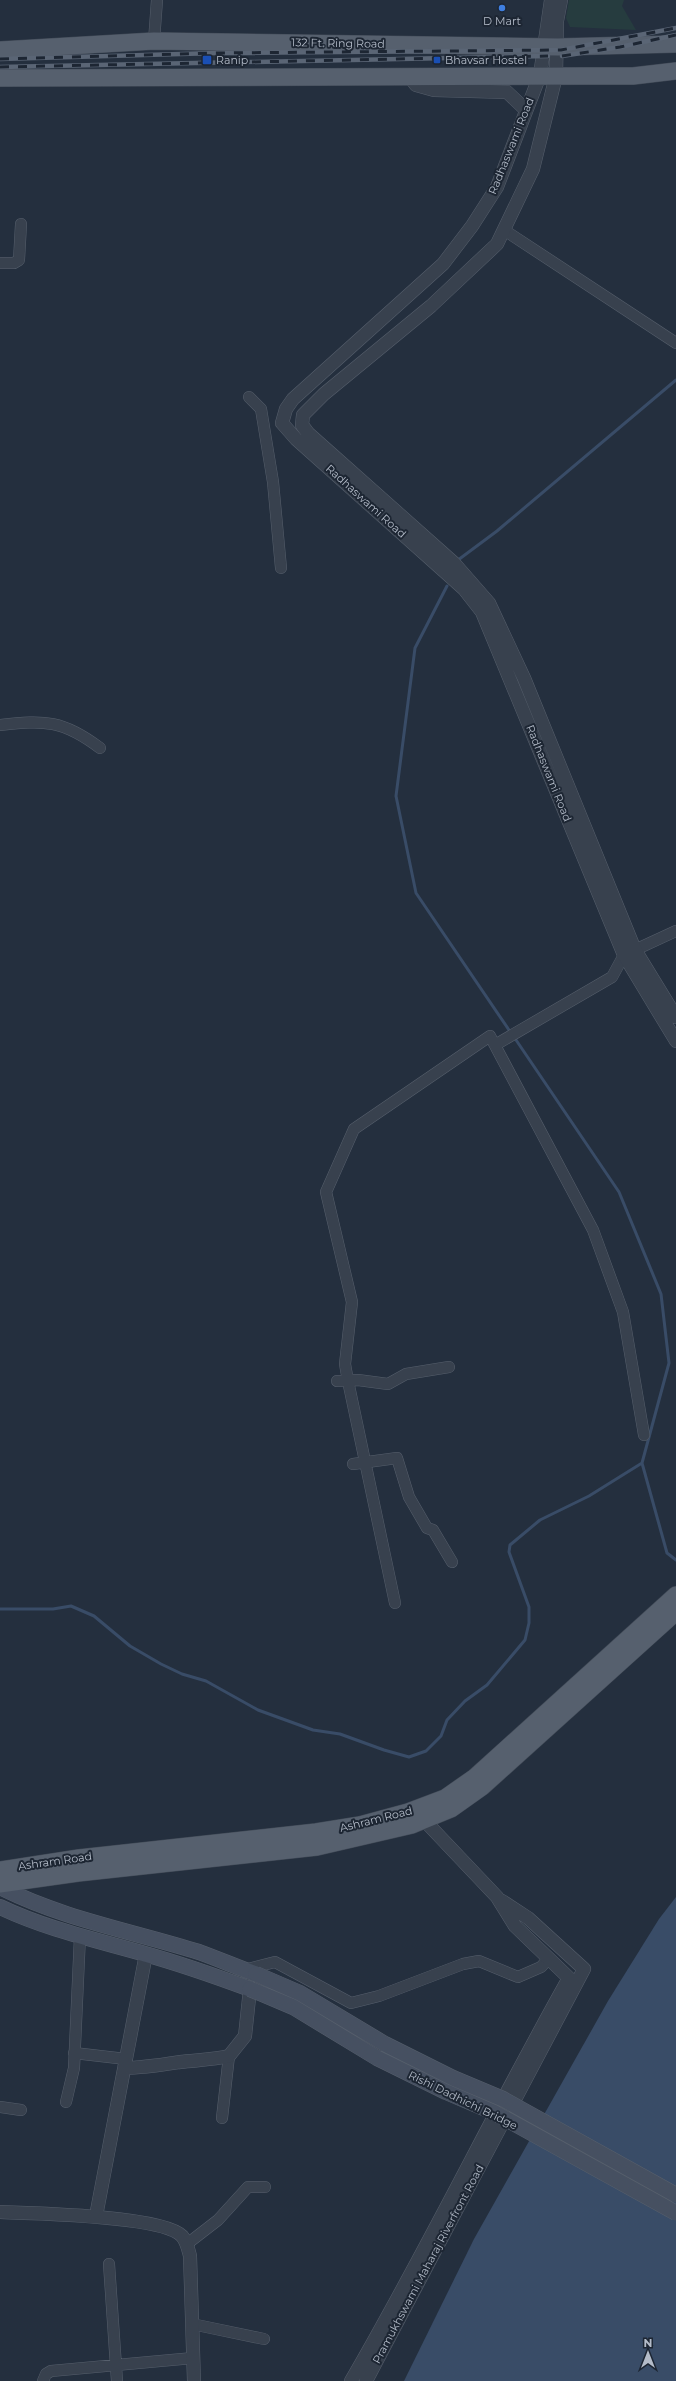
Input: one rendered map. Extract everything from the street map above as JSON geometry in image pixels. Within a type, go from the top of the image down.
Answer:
[{"type":"main road","name":"132 Ft. Ring Road","points":[[0,50],[154,41],[550,47],[676,44]]},
{"type":"main road","points":[[0,78],[634,76],[676,71]]},
{"type":"main road","name":"Ashram Road","points":[[0,1886],[78,1873],[317,1847],[363,1837],[421,1814],[474,1777],[676,1595]]},
{"type":"main road","name":"Ashram Road","points":[[0,1870],[79,1858],[316,1832],[451,1810],[482,1786],[676,1612]]},
{"type":"main road","name":"Rishi Dadhichi Bridge","points":[[0,1886],[29,1902],[90,1922],[199,1952],[300,1993],[385,2044],[452,2078],[503,2099],[676,2195]]},
{"type":"main road","name":"Rishi Dadhichi Bridge","points":[[0,1907],[22,1918],[204,1971],[293,2007],[377,2058],[446,2092],[496,2113],[676,2213]]},
{"type":"street","points":[[154,41],[157,0]]},
{"type":"street","name":"Radhaswami Road","points":[[551,0],[548,76],[533,169],[497,244],[431,306],[324,394],[303,415],[302,424],[308,433],[489,603],[524,678],[629,952],[676,1041]]},
{"type":"street","name":"Radhaswami Road","points":[[550,47],[557,21],[560,0]]},
{"type":"street","name":"Radhaswami Road","points":[[450,568],[302,444],[282,423],[286,409],[293,399],[443,264],[468,232],[497,187],[526,110],[548,76]]},
{"type":"street","points":[[410,77],[416,85],[434,90],[507,92],[526,110]]},
{"type":"street","points":[[0,262],[14,263],[19,260],[21,224]]},
{"type":"street","points":[[504,230],[676,342]]},
{"type":"street","points":[[249,397],[261,409],[273,482],[281,568]]},
{"type":"street","points":[[282,423],[302,424]]},
{"type":"street","points":[[0,725],[52,722],[67,728],[100,748]]},
{"type":"street","points":[[495,1045],[612,977],[629,952],[676,931]]},
{"type":"street","name":"Radhaswami Road","points":[[629,952],[676,1017]]},
{"type":"street","points":[[395,1603],[366,1461],[342,1381],[352,1302],[326,1192],[354,1129],[490,1036],[595,1237],[623,1312],[644,1435]]},
{"type":"street","points":[[342,1381],[388,1384],[406,1374],[449,1368]]},
{"type":"street","points":[[353,1464],[366,1461],[397,1458],[412,1503],[427,1528],[433,1530],[452,1562]]},
{"type":"street","points":[[351,2381],[423,2252],[512,2080],[569,1978],[515,1926],[497,1897],[421,1814]]},
{"type":"street","name":"Pramukhswami Maharaj Riverfront Road","points":[[366,2381],[584,1969],[528,1918],[497,1897]]},
{"type":"street","points":[[66,2102],[74,2068],[80,1936]]},
{"type":"street","points":[[96,2216],[146,1954]]},
{"type":"street","points":[[250,1972],[275,1962],[352,2004],[378,1996],[463,1964],[479,1961],[518,1977],[541,1967],[549,1958]]},
{"type":"street","points":[[222,2118],[229,2056],[245,2036],[250,1989]]},
{"type":"street","points":[[74,2053],[125,2064],[206,2061],[229,2056]]},
{"type":"street","points":[[0,2107],[22,2110]]},
{"type":"street","points":[[187,2244],[218,2220],[248,2187],[265,2187]]},
{"type":"street","points":[[0,2212],[96,2216],[170,2228],[182,2235],[187,2244],[194,2381]]},
{"type":"street","points":[[109,2264],[117,2381]]},
{"type":"street","points":[[192,2324],[264,2339]]},
{"type":"street","points":[[43,2381],[46,2374],[51,2371],[193,2358]]},
{"type":"green space","points":[[569,0],[624,0],[622,6],[636,30],[570,27],[566,18]]},
{"type":"water","points":[[676,1897],[676,2381],[404,2381],[474,2239],[608,2001],[659,1919]]},
{"type":"waterway","points":[[458,560],[497,531],[676,380]]},
{"type":"waterway","points":[[447,586],[415,648],[396,796],[416,893],[511,1033]]},
{"type":"waterway","points":[[514,1037],[619,1192],[661,1294],[669,1363],[642,1463],[667,1553],[676,1560]]},
{"type":"waterway","points":[[0,1609],[53,1609],[71,1606],[94,1616],[130,1646],[161,1664],[182,1674],[206,1681],[258,1710],[313,1730],[340,1734],[384,1750],[409,1757],[426,1751],[441,1736],[447,1720],[465,1701],[487,1685],[525,1640],[529,1623],[529,1607],[509,1552],[510,1545],[540,1520],[589,1496],[642,1463]]},
{"type":"railway","points":[[0,59],[217,53],[561,50],[676,28]]},
{"type":"railway","points":[[562,56],[620,47],[676,35]]},
{"type":"railway","points":[[0,67],[548,56]]},
{"type":"place","name":"D Mart","points":[[502,8]]},
{"type":"place","name":"Ranip","points":[[207,60]]},
{"type":"place","name":"Bhavsar Hostel","points":[[437,60]]}]
